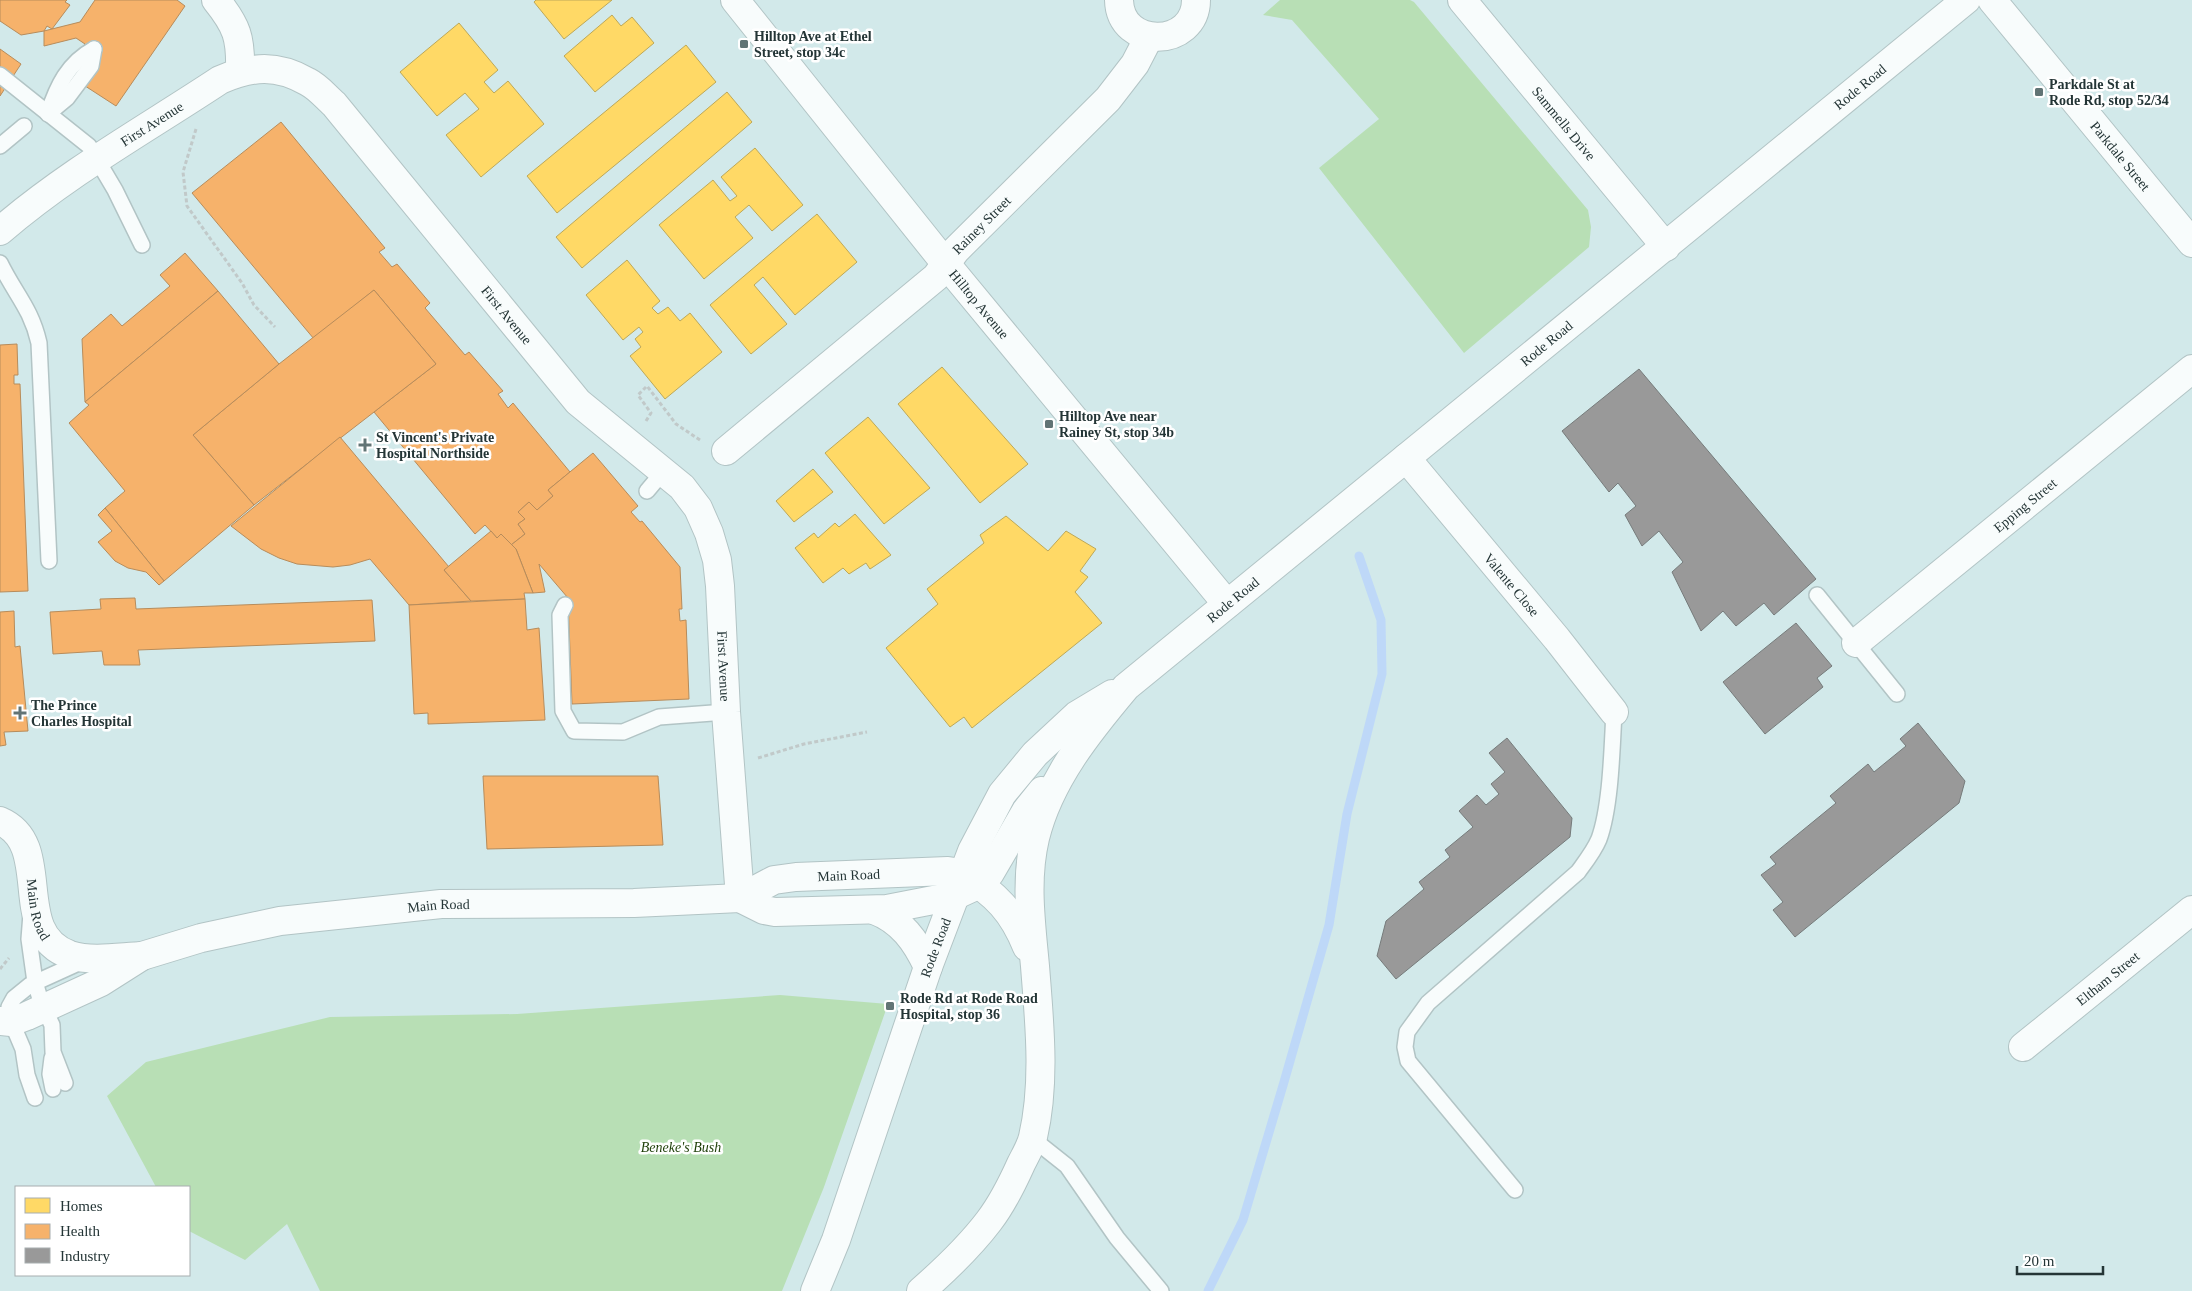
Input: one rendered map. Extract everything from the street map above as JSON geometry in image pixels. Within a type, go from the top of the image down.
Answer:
[{"type":"street","points":[[216,0],[232,20],[240,46],[240,71]]},
{"type":"street","name":"Hilltop Avenue","points":[[735,0],[946,264],[1227,604]]},
{"type":"street","points":[[1120,0],[1122,15],[1128,25],[1149,37],[1175,34],[1193,16],[1196,0]]},
{"type":"street","name":"Sammells Drive","points":[[1462,0],[1666,247]]},
{"type":"street","name":"Rode Road","points":[[921,1291],[942,1273],[989,1221],[1010,1187],[1033,1139],[1042,1059],[1029,897],[1031,860],[1044,812],[1071,758],[1126,687],[1966,0]]},
{"type":"street","name":"Parkdale Street","points":[[1992,0],[2192,243]]},
{"type":"street","name":"Rainey Street","points":[[726,451],[936,277],[956,250],[1108,99],[1135,64],[1149,37]]},
{"type":"street","name":"First Avenue","points":[[0,231],[30,204],[220,80],[240,71],[264,68],[285,72],[309,82],[334,104],[578,402],[655,481],[682,487],[698,508],[710,533],[717,560],[740,898]]},
{"type":"street","name":"Epping Street","points":[[1856,643],[2192,369]]},
{"type":"street","name":"Valente Close","points":[[1406,458],[1614,712]]},
{"type":"street","name":"Rode Road","points":[[816,1291],[836,1240],[928,967],[1002,794],[1035,754],[1077,715],[1103,698],[1126,687]]},
{"type":"street","points":[[965,884],[990,873],[1026,811],[1071,758]]},
{"type":"street","name":"Main Road","points":[[0,821],[15,831],[29,855],[32,868],[33,903],[38,921],[54,945],[70,955],[89,958],[142,956],[231,931],[288,920],[441,904],[634,903],[740,898],[774,880],[796,877],[948,871],[965,884]]},
{"type":"street","points":[[965,884],[1000,901],[1011,915],[1026,946],[1036,978]]},
{"type":"street","name":"Main Road","points":[[740,898],[764,910],[775,912],[874,910],[965,884]]},
{"type":"street","points":[[874,910],[886,914],[906,930],[928,967]]},
{"type":"street","name":"Eltham Street","points":[[2023,1047],[2192,910]]},
{"type":"street","name":"Main Road","points":[[4,1023],[44,1008],[110,977],[142,956]]},
{"type":"lane","points":[[0,74],[89,146],[115,190],[142,245]]},
{"type":"lane","points":[[0,146],[24,126]]},
{"type":"lane","points":[[0,263],[7,278],[27,306],[35,323],[39,343],[49,560]]},
{"type":"lane","points":[[1817,595],[1898,694]]},
{"type":"lane","points":[[565,604],[560,615],[563,710],[574,731],[623,732],[658,717],[726,712]]},
{"type":"lane","points":[[1515,1190],[1408,1060],[1404,1046],[1407,1032],[1428,1004],[1578,872],[1590,857],[1604,818],[1614,712]]},
{"type":"lane","points":[[33,903],[29,932],[35,982],[52,1025],[53,1049],[59,1086]]},
{"type":"lane","points":[[35,1098],[26,1071],[23,1049],[4,1023],[10,1004],[14,998],[35,982],[89,958]]},
{"type":"lane","points":[[1033,1139],[1067,1166],[1117,1238],[1157,1286]]},
{"type":"path","points":[[195,124],[197,132],[189,149],[183,172],[187,206],[242,283],[254,305],[275,327]]},
{"type":"path","points":[[645,422],[651,413],[638,395],[647,386],[676,424],[701,441],[726,451]]},
{"type":"path","points":[[755,759],[804,744],[867,732]]},
{"type":"green space","points":[[1280,0],[1410,0],[1414,2],[1588,210],[1591,227],[1589,247],[1464,353],[1319,168],[1379,119],[1292,20],[1263,15]]},
{"type":"green space","name":"Beneke's Bush","points":[[780,995],[888,1004],[824,1187],[782,1291],[320,1291],[287,1224],[245,1260],[190,1232],[190,1186],[155,1186],[107,1096],[146,1062],[330,1017],[517,1014]]},
{"type":"building: Homes","points":[[536,0],[612,0],[564,39],[534,2]]},
{"type":"building: Homes","points":[[612,15],[621,26],[632,17],[654,43],[595,92],[564,56]]},
{"type":"building: Homes","points":[[459,23],[498,70],[484,82],[494,93],[508,81],[544,124],[481,177],[446,135],[479,109],[465,93],[437,116],[400,72]]},
{"type":"building: Homes","points":[[686,45],[716,82],[557,213],[527,176]]},
{"type":"building: Homes","points":[[727,92],[752,122],[582,268],[556,237]]},
{"type":"building: Homes","points":[[755,148],[803,205],[772,231],[749,205],[735,217],[753,238],[704,279],[659,225],[713,180],[730,201],[737,196],[721,177]]},
{"type":"building: Homes","points":[[817,214],[857,262],[795,315],[763,277],[754,285],[787,324],[751,354],[710,305]]},
{"type":"building: Homes","points":[[627,260],[660,301],[652,308],[658,314],[668,307],[680,321],[690,313],[722,352],[665,399],[630,356],[641,347],[635,339],[643,332],[639,327],[623,340],[586,295]]},
{"type":"building: Homes","points":[[942,367],[1028,464],[980,503],[898,404]]},
{"type":"building: Homes","points":[[868,417],[930,488],[884,524],[825,453]]},
{"type":"building: Homes","points":[[813,469],[833,492],[794,522],[776,501]]},
{"type":"building: Homes","points":[[855,514],[891,555],[870,569],[866,563],[849,574],[843,568],[823,583],[795,548],[814,533],[818,538],[835,523],[839,527]]},
{"type":"building: Homes","points":[[1006,516],[1048,551],[1066,531],[1096,549],[1080,571],[1088,577],[1075,592],[1102,623],[972,728],[964,717],[950,727],[886,648],[938,604],[927,589],[984,543],[980,535]]},
{"type":"building: Health","points":[[0,0],[67,0],[65,2],[70,5],[52,29],[47,26],[44,31],[21,35],[0,21]]},
{"type":"building: Health","points":[[95,0],[177,0],[185,6],[116,106],[62,71],[85,44],[76,38],[44,46],[44,31],[80,22]]},
{"type":"building: Health","points":[[0,49],[21,64],[0,96]]},
{"type":"building: Health","points":[[281,122],[385,248],[379,252],[392,267],[397,264],[430,303],[425,308],[465,355],[469,352],[503,391],[498,394],[508,408],[513,403],[570,472],[548,490],[553,496],[537,510],[529,502],[518,512],[525,519],[518,524],[525,534],[511,545],[501,534],[497,538],[485,525],[475,534],[374,412],[436,364],[374,290],[314,339],[192,193]]},
{"type":"building: Health","points":[[185,253],[218,291],[85,402],[82,339],[111,314],[122,326],[170,286],[160,275]]},
{"type":"building: Health","points":[[374,290],[436,364],[254,505],[193,435],[279,364]]},
{"type":"building: Health","points":[[218,291],[279,364],[193,435],[254,505],[164,581],[105,508],[125,491],[69,423],[89,405],[85,402]]},
{"type":"building: Health","points":[[17,344],[18,375],[14,375],[14,384],[20,384],[28,591],[0,592],[0,345]]},
{"type":"building: Health","points":[[340,437],[449,567],[444,570],[471,601],[409,605],[370,559],[350,565],[333,567],[297,564],[261,549],[231,526]]},
{"type":"building: Health","points":[[593,453],[638,506],[631,512],[640,522],[642,521],[680,567],[682,609],[679,609],[680,621],[686,620],[689,699],[572,704],[568,598],[539,564],[545,592],[533,593],[516,549],[511,545],[525,534],[518,524],[525,519],[518,512],[529,502],[537,510],[553,496],[548,490]]},
{"type":"building: Health","points":[[105,508],[164,581],[159,585],[146,572],[128,568],[115,561],[98,542],[112,531],[98,515]]},
{"type":"building: Health","points":[[491,531],[497,538],[501,534],[516,549],[533,593],[524,593],[525,599],[471,601],[444,570]]},
{"type":"building: Health","points":[[135,598],[136,609],[372,600],[375,641],[138,650],[140,665],[104,665],[102,651],[53,654],[50,612],[101,609],[100,599]]},
{"type":"building: Health","points":[[525,599],[527,630],[539,628],[545,720],[428,724],[428,713],[414,714],[409,605]]},
{"type":"building: Health","points":[[14,611],[15,647],[20,646],[28,731],[4,732],[6,745],[0,746],[0,612]]},
{"type":"building: Health","points":[[483,776],[658,776],[663,845],[487,849]]},
{"type":"building: Industry","points":[[1639,369],[1816,579],[1774,615],[1764,603],[1736,626],[1723,611],[1701,631],[1672,572],[1683,562],[1659,531],[1642,546],[1625,515],[1636,506],[1618,483],[1609,492],[1562,431]]},
{"type":"building: Industry","points":[[1796,623],[1832,666],[1817,678],[1823,687],[1765,734],[1723,682]]},
{"type":"building: Industry","points":[[1918,723],[1965,781],[1959,803],[1795,937],[1773,910],[1783,902],[1761,875],[1776,864],[1770,857],[1836,803],[1830,796],[1868,764],[1874,772],[1906,746],[1900,739]]},
{"type":"building: Industry","points":[[1507,738],[1572,818],[1570,837],[1396,979],[1377,956],[1386,921],[1424,889],[1419,882],[1450,857],[1445,850],[1473,827],[1459,811],[1477,795],[1486,805],[1499,794],[1491,784],[1505,772],[1489,753]]},
{"type":"waterway","points":[[1208,1291],[1243,1220],[1329,925],[1347,814],[1382,674],[1381,620],[1359,556]]},
{"type":"place","name":"Hilltop Ave at Ethel Street, stop 34c","points":[[744,44]]},
{"type":"place","name":"Parkdale St at Rode Rd, stop 52/34","points":[[2039,92]]},
{"type":"place","name":"Hilltop Ave near Rainey St, stop 34b","points":[[1049,424]]},
{"type":"place","name":"St Vincent's Private Hospital Northside","points":[[365,445]]},
{"type":"place","name":"The Prince Charles Hospital","points":[[20,713]]},
{"type":"place","name":"Rode Rd at Rode Road Hospital, stop 36","points":[[890,1006]]}]
